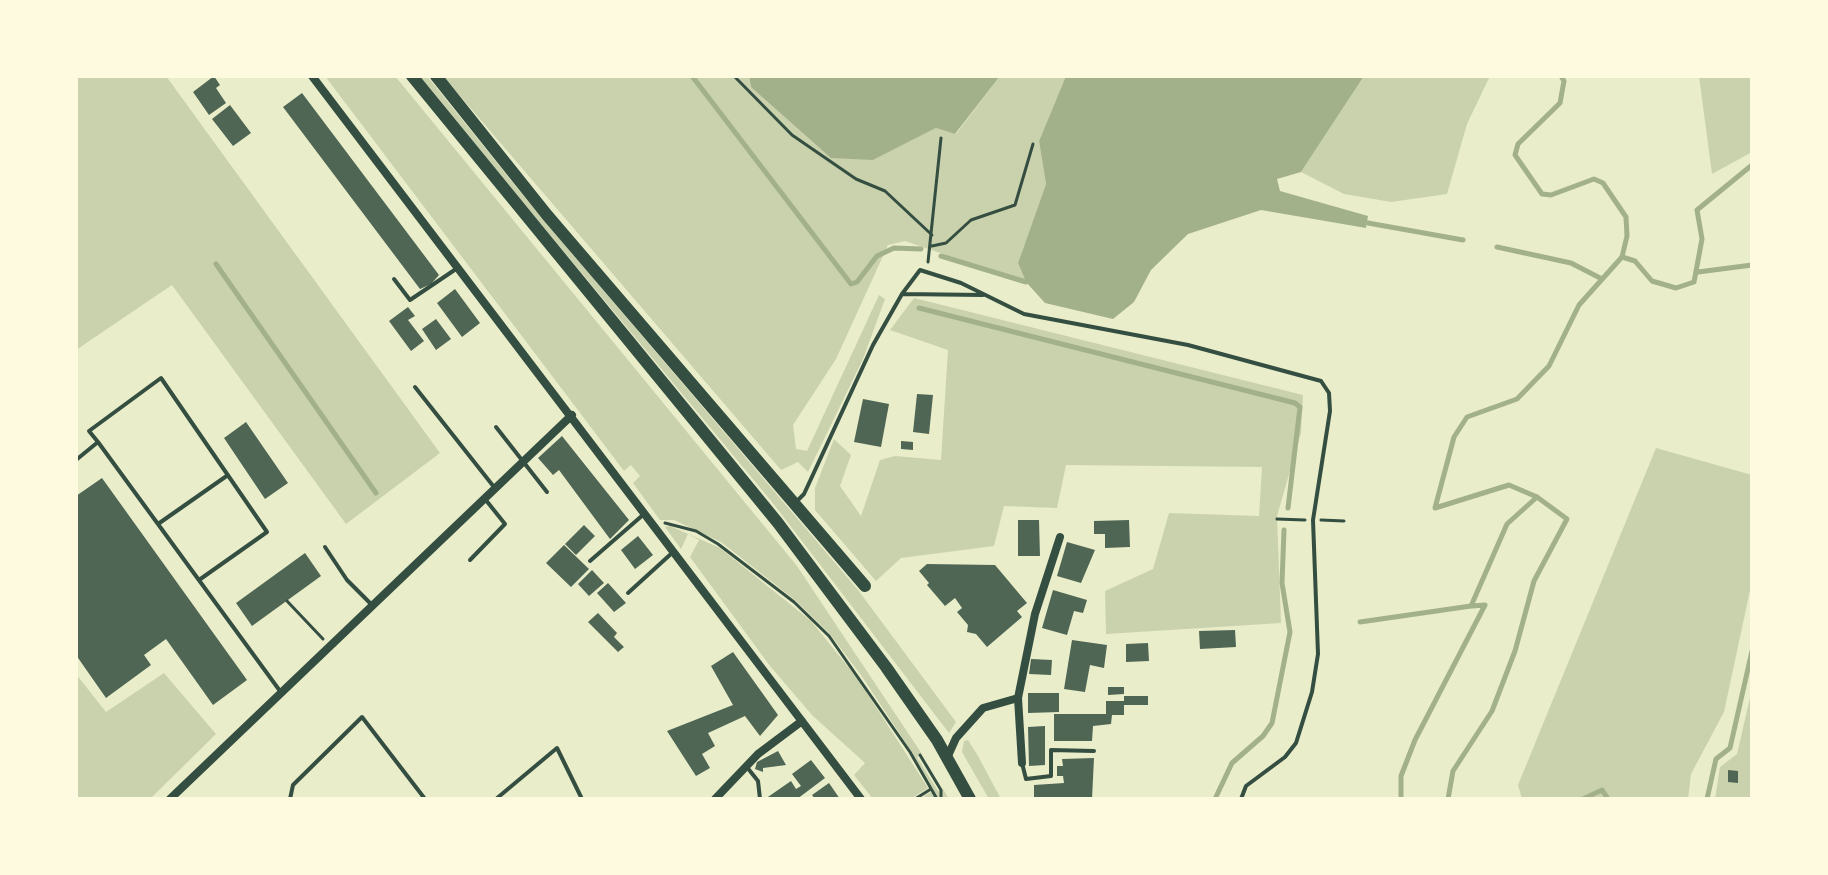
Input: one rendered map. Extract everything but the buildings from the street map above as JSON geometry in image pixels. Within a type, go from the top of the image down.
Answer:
[{"type":"main road","points":[[412,76],[778,523],[886,667],[947,758],[970,799]]},
{"type":"main road","points":[[436,76],[547,215],[865,586]]},
{"type":"street","points":[[312,76],[861,799]]},
{"type":"street","points":[[170,799],[521,460],[572,415]]},
{"type":"street","points":[[1022,763],[1018,698],[1035,614],[1060,537]]},
{"type":"street","points":[[947,758],[968,722],[983,708],[1018,698]]},
{"type":"street","points":[[718,795],[746,766],[802,721]]},
{"type":"lane","points":[[394,279],[410,300],[458,268]]},
{"type":"lane","points":[[796,502],[804,494],[867,358],[902,294],[920,270],[1024,314],[1188,345],[1321,381],[1329,393],[1330,411],[1313,520],[1318,654],[1312,692],[1296,743],[1285,757],[1246,786],[1241,799]]},
{"type":"lane","points":[[902,294],[985,295]]},
{"type":"lane","points":[[199,580],[267,532],[161,378],[89,431],[280,691]]},
{"type":"lane","points":[[415,387],[494,487]]},
{"type":"lane","points":[[496,427],[547,492]]},
{"type":"lane","points":[[76,460],[98,442]]},
{"type":"lane","points":[[158,524],[228,475]]},
{"type":"lane","points":[[470,560],[505,524],[483,497]]},
{"type":"lane","points":[[590,561],[644,514]]},
{"type":"lane","points":[[325,547],[347,580],[372,606]]},
{"type":"lane","points":[[628,593],[672,553]]},
{"type":"lane","points":[[290,799],[293,785],[362,717],[425,799]]},
{"type":"lane","points":[[496,799],[557,748],[582,799]]},
{"type":"lane","points":[[1022,763],[1026,779],[1051,776],[1051,750],[1094,751]]},
{"type":"lane","points":[[746,766],[758,781],[760,799]]},
{"type":"path","points":[[734,76],[792,135],[856,179],[885,191],[932,235]]},
{"type":"path","points":[[920,270],[928,263],[932,246],[941,138]]},
{"type":"path","points":[[932,246],[946,243],[971,220],[1015,205],[1033,144]]},
{"type":"path","points":[[655,528],[671,522],[696,531],[794,602],[829,636],[860,677],[939,799]]},
{"type":"path","points":[[287,601],[329,646]]},
{"type":"path","points":[[920,755],[941,790],[939,799]]},
{"type":"path","points":[[915,799],[931,789]]},
{"type":"shaded area","points":[[76,76],[166,76],[440,453],[346,524],[172,285],[76,350]]},
{"type":"shaded area","points":[[325,76],[395,76],[797,566],[922,754],[917,757],[938,791],[943,789],[949,799],[920,799],[934,790],[913,754],[829,633],[795,600],[721,542],[674,520],[660,520],[633,483],[640,476],[631,465],[624,471]]},
{"type":"shaded area","points":[[418,76],[427,76],[526,199],[858,590],[956,722],[949,733],[772,502]]},
{"type":"shaded area","points":[[443,76],[749,76],[751,87],[873,160],[936,128],[956,134],[1000,76],[1066,76],[1039,141],[1046,184],[1018,263],[1026,282],[905,241],[888,245],[836,359],[793,425],[796,449],[807,451],[879,295],[885,299],[863,359],[808,472],[798,462],[781,470]]},
{"type":"shaded area","points":[[749,76],[1000,76],[955,134],[936,128],[873,160],[831,158],[751,87]]},
{"type":"shaded area","points":[[1066,76],[1364,76],[1301,172],[1277,179],[1280,191],[1368,216],[1366,228],[1261,210],[1188,234],[1151,270],[1134,302],[1113,319],[1045,303],[1026,282],[1018,263],[1046,184],[1039,141]]},
{"type":"shaded area","points":[[1364,76],[1490,76],[1467,124],[1447,194],[1391,202],[1344,194],[1301,172]]},
{"type":"shaded area","points":[[1699,76],[1752,76],[1752,152],[1712,174]]},
{"type":"shaded area","points":[[914,298],[1303,395],[1301,433],[1277,516],[1281,623],[1106,634],[1105,591],[1153,569],[1169,513],[1259,516],[1262,467],[1066,465],[1057,508],[1004,506],[994,546],[901,558],[876,581],[815,510],[815,488],[834,439],[851,455],[840,486],[861,516],[880,460],[895,456],[941,460],[948,350],[890,330]]},
{"type":"shaded area","points":[[1656,448],[1752,475],[1752,581],[1724,712],[1691,774],[1688,799],[1522,799],[1518,785]]},
{"type":"shaded area","points":[[670,526],[720,548],[811,621],[858,679],[928,788],[910,799],[873,799],[854,775],[865,763],[812,715],[770,666],[690,557],[699,540],[688,534],[681,549],[665,527]]},
{"type":"shaded area","points":[[164,673],[216,734],[150,799],[76,799],[76,674],[106,712]]},
{"type":"shaded area","points":[[1752,689],[1752,799],[1715,799],[1720,767],[1737,754]]},
{"type":"shaded area","points":[[968,740],[1001,799],[989,799],[962,752],[964,741]]},
{"type":"waterway","points":[[692,76],[851,284],[857,282],[877,256],[894,248],[921,249]]},
{"type":"waterway","points":[[1448,799],[1453,771],[1492,711],[1515,651],[1534,581],[1567,519],[1537,497],[1509,485],[1435,508],[1454,437],[1467,417],[1517,399],[1549,366],[1579,305],[1622,257],[1627,236],[1626,217],[1603,183],[1594,179],[1551,195],[1542,194],[1515,155],[1518,144],[1560,103],[1564,81],[1561,76]]},
{"type":"waterway","points":[[1622,257],[1635,261],[1652,281],[1676,288],[1694,282],[1702,239],[1697,210],[1752,165]]},
{"type":"waterway","points":[[1368,223],[1463,240]]},
{"type":"waterway","points":[[1497,247],[1571,263],[1602,279]]},
{"type":"waterway","points":[[941,256],[1026,282]]},
{"type":"waterway","points":[[216,264],[376,493]]},
{"type":"waterway","points":[[1698,272],[1752,265]]},
{"type":"waterway","points":[[919,308],[1295,403],[1300,407],[1288,508]]},
{"type":"waterway","points":[[1360,622],[1471,606],[1507,524],[1537,497]]},
{"type":"waterway","points":[[1215,799],[1232,763],[1263,736],[1272,723],[1290,632],[1282,583],[1284,530]]},
{"type":"waterway","points":[[1401,799],[1401,776],[1415,740],[1485,605],[1472,606]]},
{"type":"waterway","points":[[1707,799],[1716,759],[1730,748],[1752,651]]},
{"type":"waterway","points":[[1583,799],[1602,790],[1608,799]]}]
